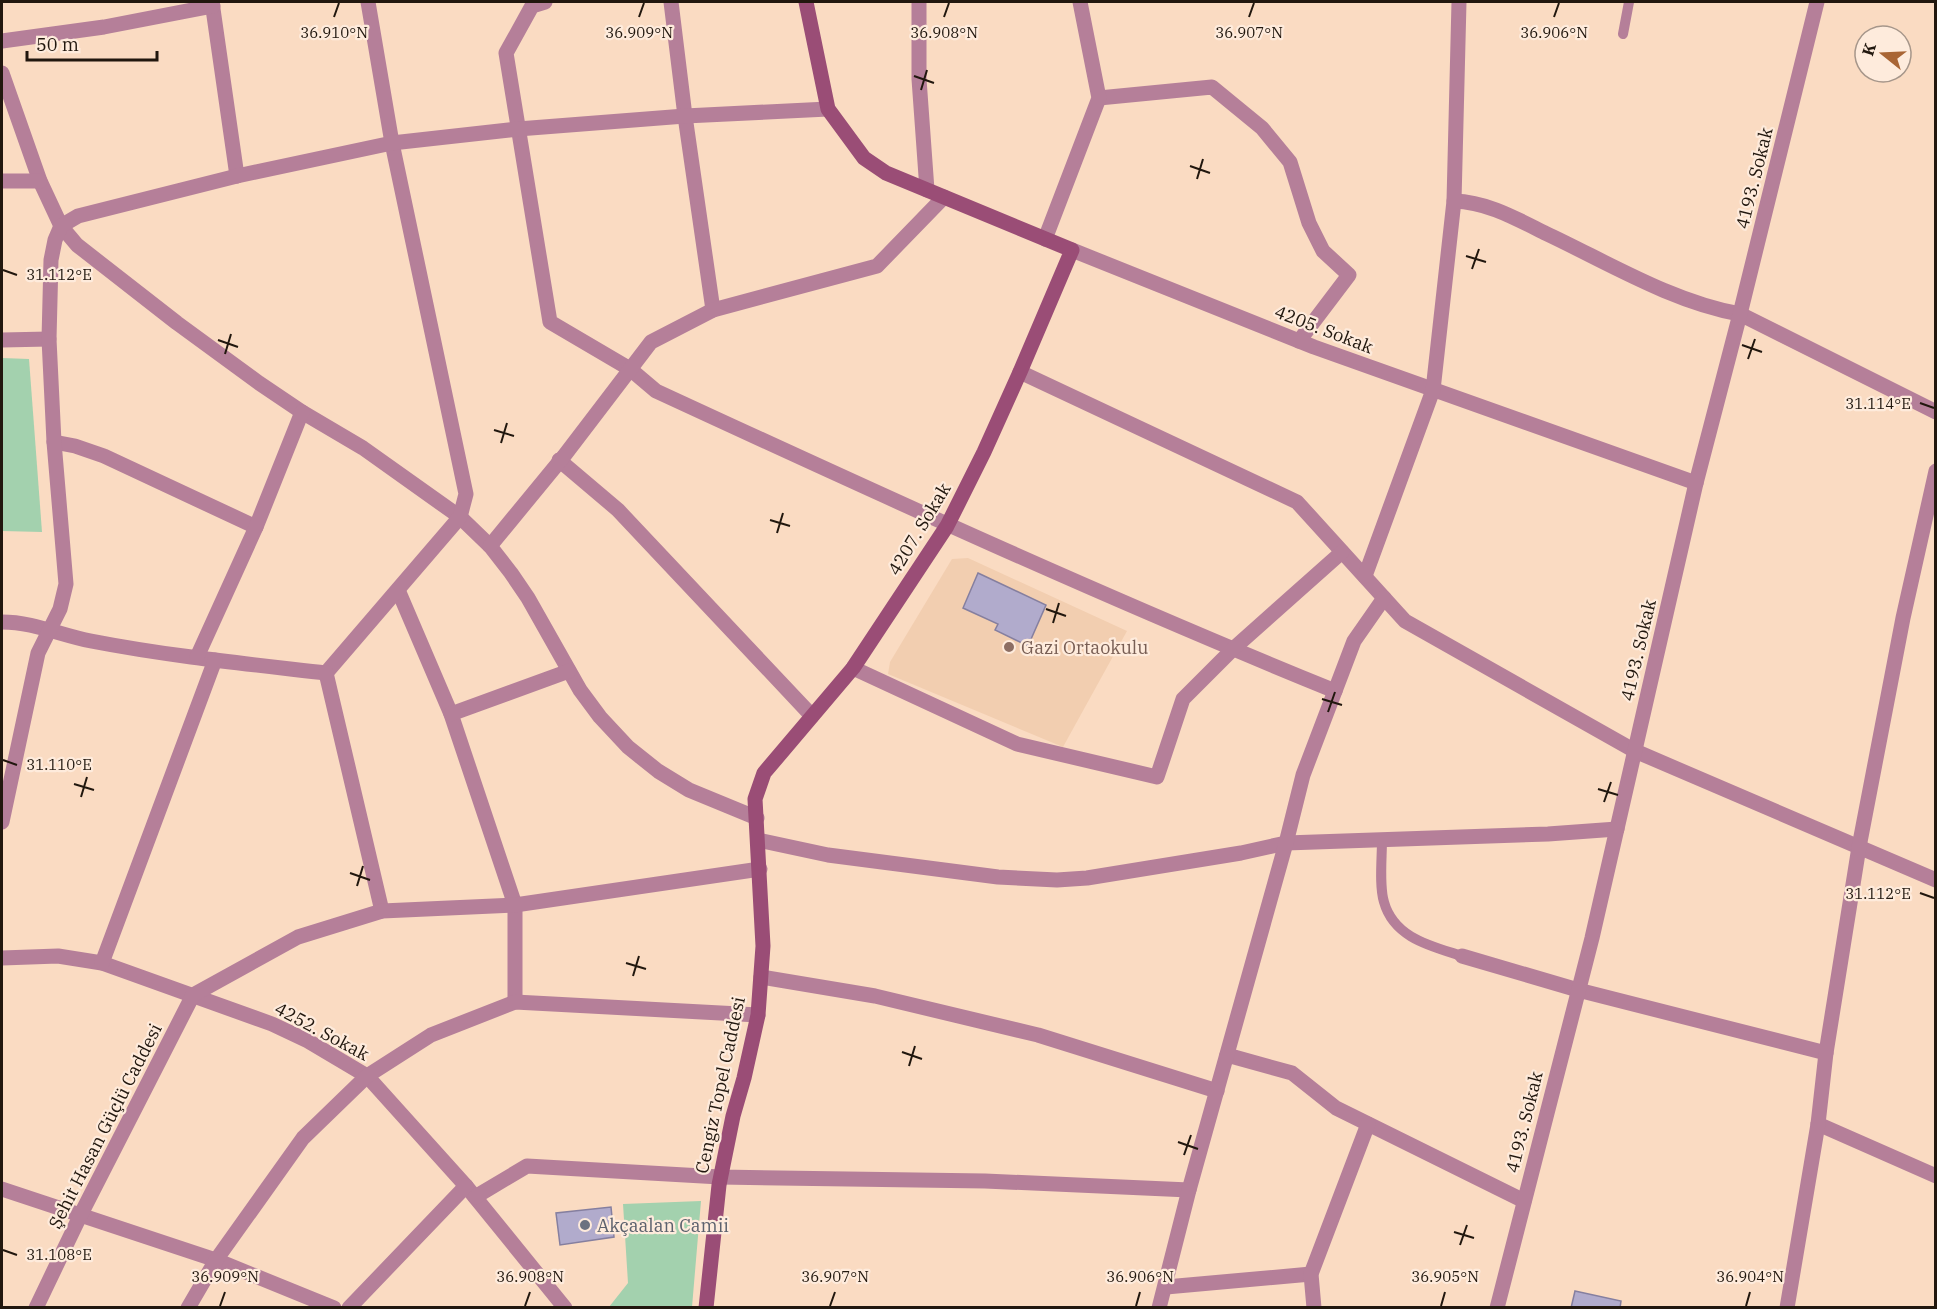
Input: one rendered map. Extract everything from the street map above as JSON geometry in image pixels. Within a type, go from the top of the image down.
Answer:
[{"type":"street","points":[[326,673],[460,517],[466,494],[392,143],[368,2]]},
{"type":"street","points":[[544,2],[532,6],[506,53],[550,322],[630,369],[656,391],[947,526],[1233,650],[1335,691]]},
{"type":"street","points":[[671,2],[712,310]]},
{"type":"street","points":[[2,822],[38,653],[60,609],[66,584],[54,442],[50,339],[51,260],[55,240],[61,226],[78,216],[237,176],[392,143],[519,129],[685,116],[828,109],[806,2]]},
{"type":"street","points":[[919,2],[919,79],[927,190]]},
{"type":"street","points":[[1045,239],[1099,98],[1080,2]]},
{"type":"street","points":[[1365,576],[1433,390],[1454,201],[1459,2]]},
{"type":"street","name":"4193. Sokak","points":[[1497,1308],[1592,938],[1696,483],[1817,2]]},
{"type":"street","points":[[2,41],[104,27],[212,4],[237,176]]},
{"type":"street","points":[[2,73],[40,181],[61,226],[77,245],[219,354],[302,412],[363,448],[460,517],[490,546],[528,598],[580,690],[600,717],[628,747],[658,771],[689,790],[757,818]]},
{"type":"street","points":[[1099,98],[1212,87],[1262,128],[1290,162],[1309,223],[1323,251],[1349,275],[1299,341]]},
{"type":"street","name":"4205. Sokak","points":[[828,109],[864,158],[886,173],[1299,341],[1696,483]]},
{"type":"street","points":[[2,181],[40,181]]},
{"type":"street","points":[[490,546],[651,342],[712,310],[877,266],[944,196]]},
{"type":"street","points":[[1454,201],[1490,207],[1680,297],[1740,314],[1935,412]]},
{"type":"street","name":"4207. Sokak","points":[[755,799],[764,773],[853,668],[947,526],[984,452],[1072,250]]},
{"type":"street","points":[[2,340],[50,339]]},
{"type":"street","points":[[1020,372],[1297,502],[1405,621],[1635,751],[1935,880]]},
{"type":"street","points":[[197,657],[256,527],[302,412]]},
{"type":"street","points":[[54,442],[75,446],[104,456],[256,527]]},
{"type":"street","points":[[559,460],[618,510],[812,716]]},
{"type":"street","points":[[1787,1308],[1818,1124],[1826,1053],[1859,847],[1903,618],[1935,471]]},
{"type":"street","points":[[853,668],[1017,744],[1157,777],[1183,699],[1233,650],[1342,552]]},
{"type":"street","points":[[398,590],[452,714],[515,905],[515,1002]]},
{"type":"street","points":[[1159,1308],[1189,1190],[1303,775],[1354,641],[1384,598]]},
{"type":"street","points":[[2,622],[30,624],[90,641],[215,660],[326,673]]},
{"type":"street","points":[[102,963],[215,660]]},
{"type":"street","points":[[452,714],[569,671]]},
{"type":"street","points":[[326,673],[382,911]]},
{"type":"street","name":"Cengiz Topel Caddesi","points":[[706,1308],[720,1176],[758,1015],[763,946],[755,799]]},
{"type":"street","points":[[758,840],[828,855],[998,877],[1057,880],[1087,878],[1241,853],[1286,843],[1548,834],[1617,829]]},
{"type":"street","points":[[194,994],[298,937],[382,911],[515,905],[760,869]]},
{"type":"street","name":"4252. Sokak","points":[[2,958],[58,956],[102,963],[194,994],[290,1033],[367,1076],[470,1192],[565,1308]]},
{"type":"street","points":[[1462,956],[1578,990],[1826,1053]]},
{"type":"street","points":[[761,977],[875,996],[1038,1035],[1217,1091]]},
{"type":"street","name":"Şehit Hasan Güçlü Caddesi","points":[[36,1308],[81,1214],[194,994]]},
{"type":"street","points":[[188,1308],[216,1260],[303,1138],[367,1076],[431,1035],[515,1002],[758,1015]]},
{"type":"street","points":[[1227,1055],[1292,1073],[1336,1108],[1524,1201]]},
{"type":"street","points":[[1314,1308],[1311,1274],[1368,1124]]},
{"type":"street","points":[[1818,1124],[1935,1176]]},
{"type":"street","points":[[349,1308],[470,1192],[527,1166],[720,1176],[985,1181],[1189,1190]]},
{"type":"street","points":[[2,1189],[216,1260],[334,1308]]},
{"type":"street","points":[[1166,1287],[1311,1274]]},
{"type":"lane","points":[[1623,34],[1629,2]]},
{"type":"lane","points":[[1382,840],[1383,900],[1389,915],[1410,937],[1462,956]]},
{"type":"shaded area","name":"Gazi Ortaokulu","points":[[968,558],[1127,631],[1063,747],[888,674],[890,662],[952,559]]},
{"type":"green space","points":[[2,358],[29,359],[42,532],[2,531]]},
{"type":"green space","points":[[701,1201],[692,1307],[609,1307],[628,1283],[623,1204]]},
{"type":"building","points":[[978,573],[1046,605],[1028,646],[995,630],[998,624],[963,608]]},
{"type":"building","name":"Akçaalan Camii","points":[[611,1207],[614,1237],[560,1245],[556,1213]]},
{"type":"building","points":[[1575,1291],[1621,1301],[1620,1308],[1571,1308]]},
{"type":"place","name":"Gazi Ortaokulu","points":[[1009,647]]},
{"type":"place","name":"Akçaalan Camii","points":[[585,1225]]}]
